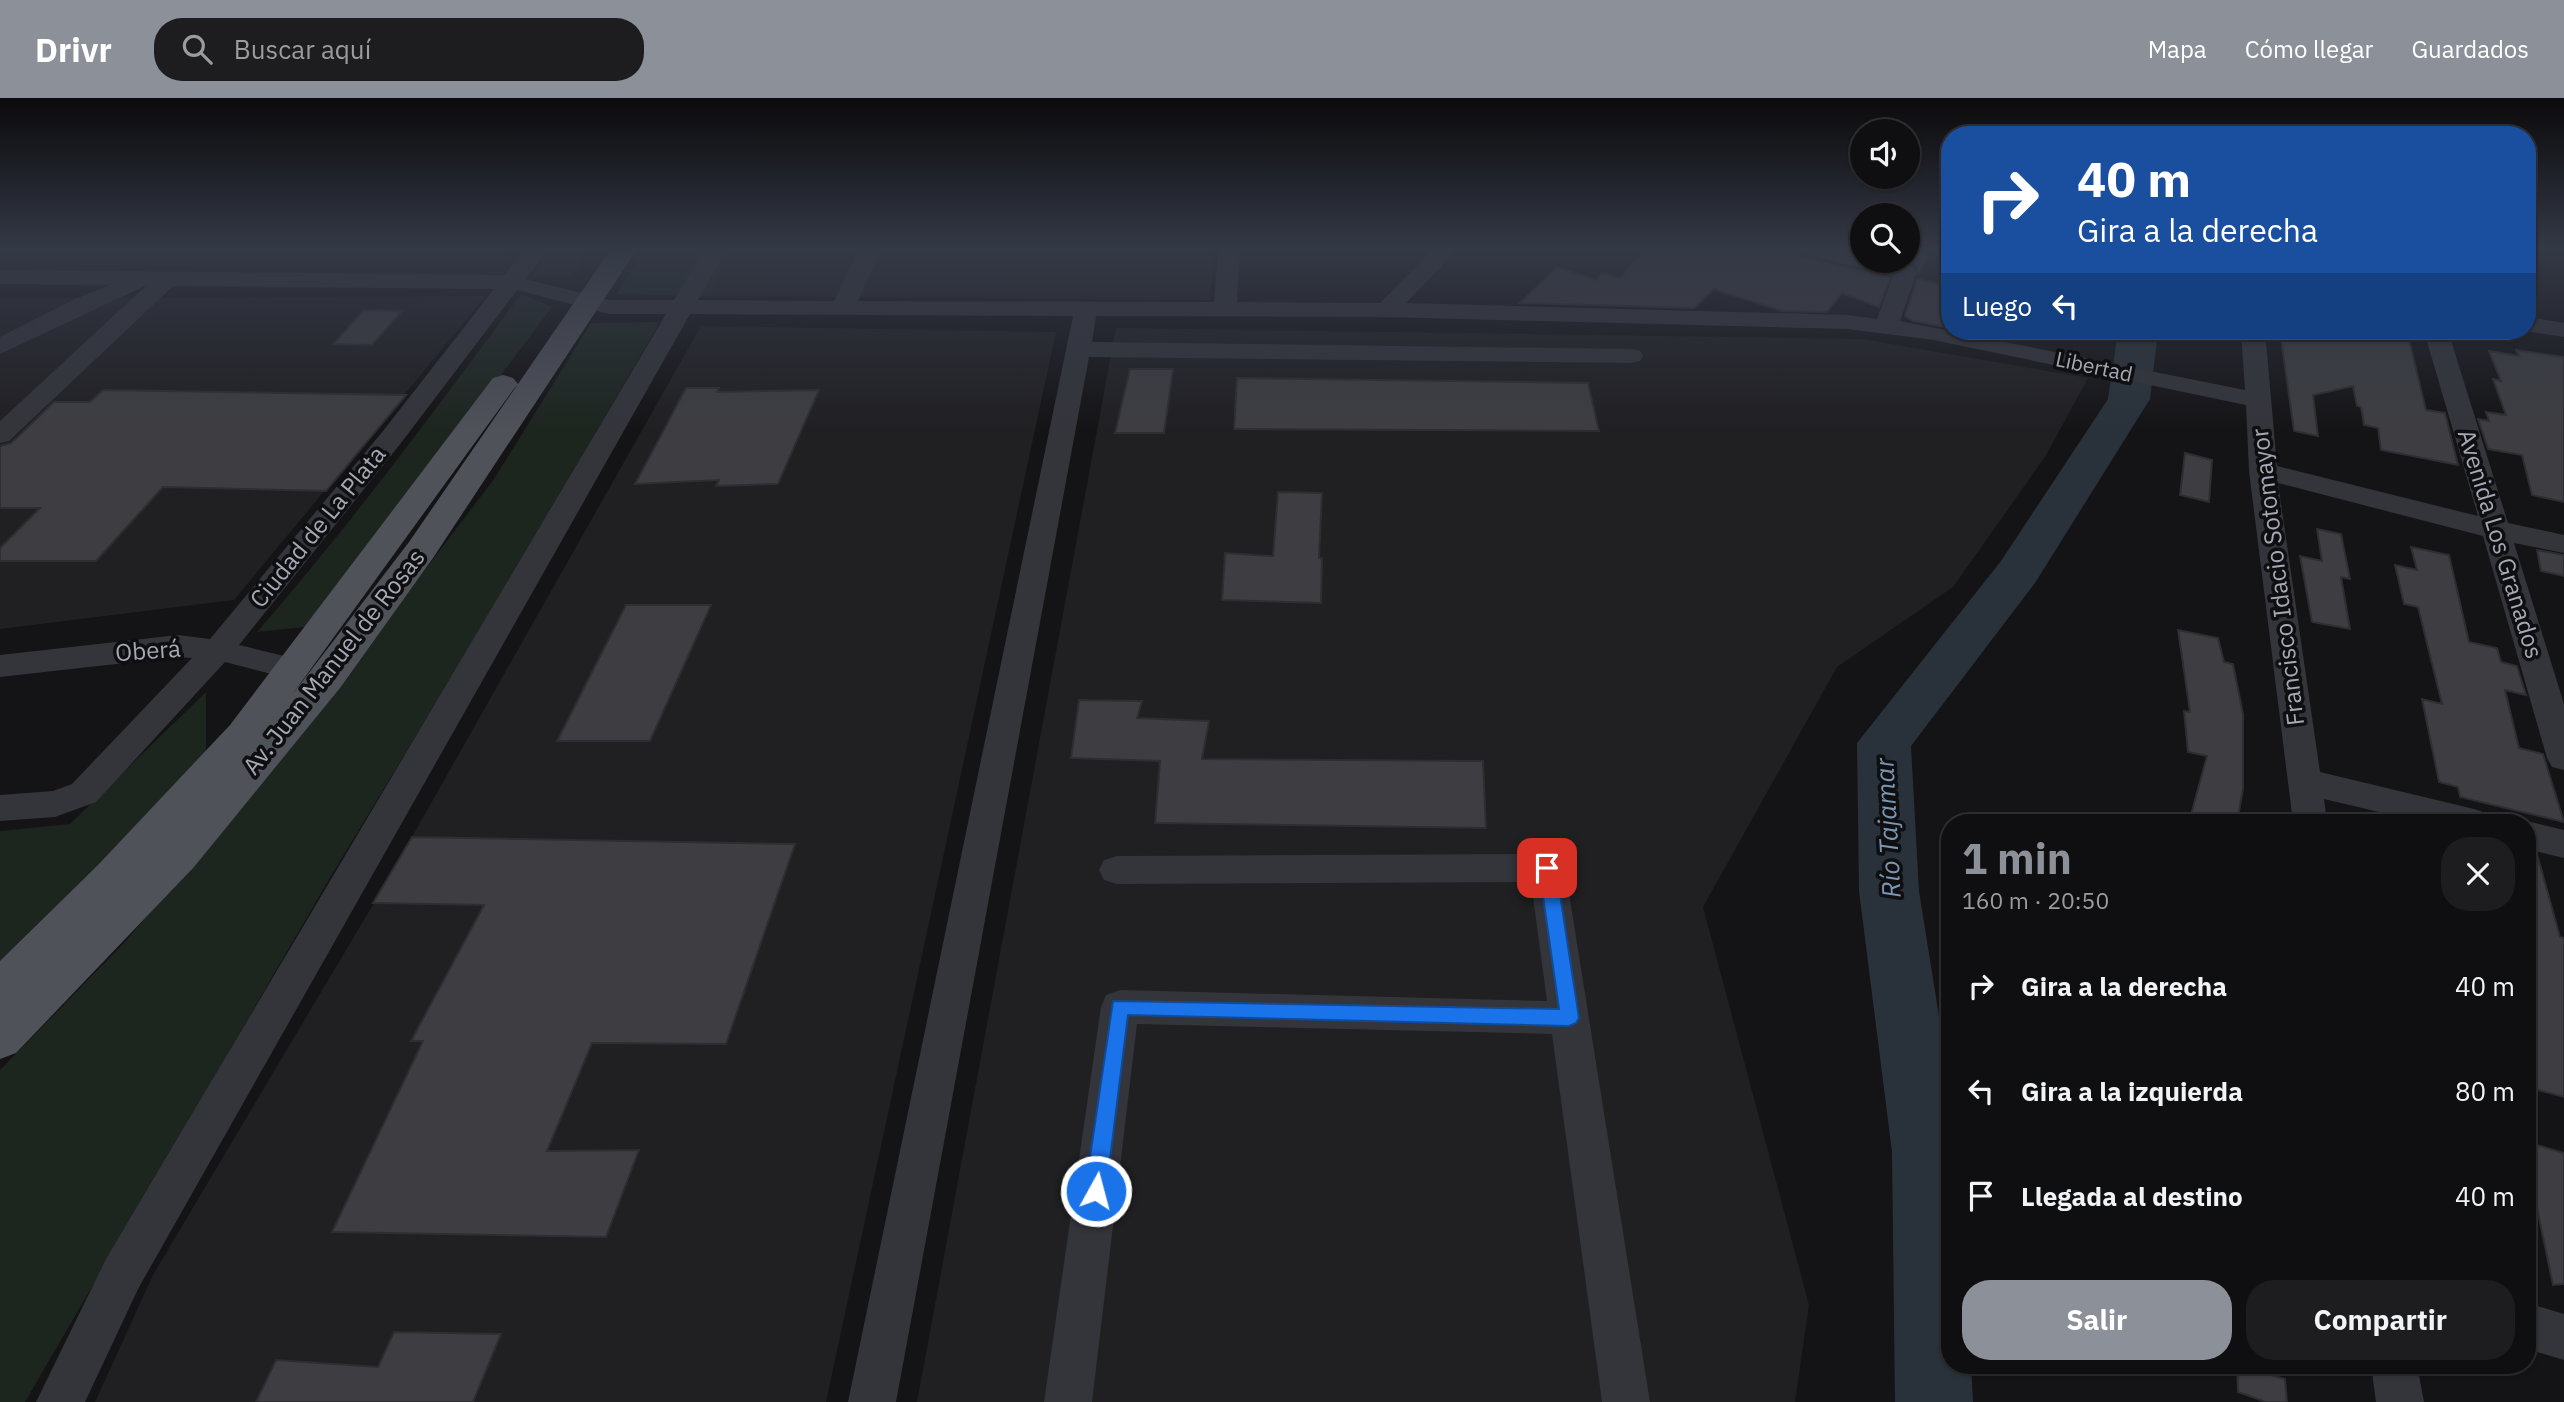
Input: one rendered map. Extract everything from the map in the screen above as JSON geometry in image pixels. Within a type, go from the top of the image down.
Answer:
[{"type":"main road","name":"Av. Juan Manuel de Rosas","points":[[0,990],[131,857],[243,735],[570,310]]},
{"type":"main road","name":"Av. Juan Manuel de Rosas","points":[[0,1039],[179,856],[327,679],[421,550],[571,310]]},
{"type":"street","points":[[0,347],[71,310]]},
{"type":"street","points":[[0,435],[126,310]]},
{"type":"street","name":"Ciudad de La Plata","points":[[0,808],[55,804],[84,793],[218,650],[392,437],[490,310]]},
{"type":"street","points":[[60,1402],[122,1274],[682,310]]},
{"type":"street","points":[[872,1402],[1086,310]]},
{"type":"street","name":"Libertad","points":[[1374,310],[1847,321],[1941,337]]},
{"type":"street","points":[[1886,326],[1892,310]]},
{"type":"street","points":[[2536,325],[2564,330]]},
{"type":"street","name":"Libertad","points":[[1957,340],[2257,400]]},
{"type":"street","points":[[2037,340],[2039,356]]},
{"type":"street","name":"Francisco Idacio Sotomayor","points":[[2254,340],[2263,471],[2309,814]]},
{"type":"street","name":"Avenida Los Granados","points":[[2439,340],[2564,758]]},
{"type":"street","points":[[1078,349],[1631,356]]},
{"type":"street","points":[[2263,471],[2496,530],[2564,544]]},
{"type":"street","name":"Oberá","points":[[0,666],[178,646],[218,650],[294,669]]},
{"type":"street","points":[[2303,781],[2441,814]]},
{"type":"street","points":[[2536,837],[2564,844]]},
{"type":"street","points":[[1117,870],[1547,868],[1626,1402]]},
{"type":"street","points":[[1068,1402],[1119,1007],[1569,1018]]},
{"type":"street","points":[[2536,1329],[2564,1337]]},
{"type":"street","points":[[2395,1374],[2400,1402]]},
{"type":"shaded area","points":[[0,310],[475,310],[234,600],[0,629]]},
{"type":"shaded area","points":[[509,310],[550,310],[313,626],[257,632],[359,508]]},
{"type":"shaded area","points":[[660,322],[491,612],[331,876],[25,1402],[0,1402],[0,1070],[123,944],[272,771],[494,479],[591,323]]},
{"type":"shaded area","points":[[701,326],[1056,332],[826,1402],[95,1402],[153,1275],[387,881]]},
{"type":"shaded area","points":[[1116,328],[1862,339],[2088,378],[2045,457],[1953,587],[1837,667],[1703,907],[1809,1305],[1795,1402],[917,1402]]},
{"type":"shaded area","points":[[206,692],[206,755],[0,970],[0,831],[70,824]]},
{"type":"building","points":[[364,310],[402,311],[372,345],[333,344]]},
{"type":"building","points":[[1778,310],[1829,310],[1827,312],[1782,311]]},
{"type":"building","points":[[1907,310],[1941,310],[1941,326],[1914,321],[1905,316]]},
{"type":"building","points":[[2281,340],[2409,340],[2426,410],[2445,413],[2458,465],[2381,450],[2378,428],[2364,425],[2353,386],[2313,395],[2318,436],[2294,431]]},
{"type":"building","points":[[2516,350],[2564,357],[2564,502],[2532,495],[2522,455],[2488,449],[2478,419],[2489,421],[2486,412],[2506,415],[2493,379],[2501,381],[2489,351],[2519,356]]},
{"type":"building","points":[[1130,369],[1173,369],[1164,433],[1115,433]]},
{"type":"building","points":[[1237,378],[1588,383],[1599,431],[1234,429]]},
{"type":"building","points":[[686,388],[719,388],[717,392],[819,390],[778,484],[716,486],[719,480],[635,484]]},
{"type":"building","points":[[103,390],[406,395],[326,491],[163,487],[96,561],[0,561],[0,548],[40,508],[0,508],[0,446],[11,443],[54,402],[90,402]]},
{"type":"building","points":[[2185,453],[2212,460],[2209,502],[2180,495]]},
{"type":"building","points":[[1278,492],[1322,493],[1319,558],[1322,558],[1321,603],[1222,600],[1225,553],[1273,556]]},
{"type":"building","points":[[2317,529],[2341,534],[2350,579],[2341,577],[2350,629],[2312,622],[2300,556],[2322,561]]},
{"type":"building","points":[[2411,547],[2449,555],[2469,642],[2497,648],[2501,662],[2517,666],[2526,695],[2505,690],[2519,748],[2543,754],[2564,822],[2460,797],[2458,787],[2439,782],[2422,699],[2442,704],[2418,607],[2404,604],[2395,565],[2417,570]]},
{"type":"building","points":[[2537,550],[2564,555],[2564,576],[2541,571]]},
{"type":"building","points":[[626,605],[711,605],[650,741],[557,741]]},
{"type":"building","points":[[2178,630],[2218,638],[2224,662],[2233,664],[2243,714],[2243,789],[2238,814],[2191,814],[2207,756],[2188,752],[2184,711],[2190,712]]},
{"type":"building","points":[[1079,700],[1142,701],[1137,718],[1209,721],[1202,759],[1483,761],[1486,828],[1155,823],[1160,761],[1071,758]]},
{"type":"building","points":[[412,837],[795,844],[726,1044],[592,1043],[547,1151],[639,1150],[606,1237],[332,1232],[423,1041],[411,1041],[484,905],[373,903]]},
{"type":"building","points":[[2536,854],[2560,937],[2564,938],[2564,1097],[2536,1089]]},
{"type":"building","points":[[2536,1145],[2564,1153],[2564,1284],[2553,1285],[2536,1203]]},
{"type":"building","points":[[394,1332],[501,1334],[473,1402],[256,1402],[276,1360],[378,1367]]},
{"type":"building","points":[[2237,1374],[2268,1374],[2285,1379],[2287,1402],[2266,1402],[2238,1392]]},
{"type":"waterway","name":"Río Tajamar","points":[[1934,1402],[1926,1152],[1889,891],[1884,743],[2018,572],[2129,399],[2137,340]]},
{"type":"route","points":[[1096,1191],[1119,1007],[1569,1018],[1547,868]]}]
